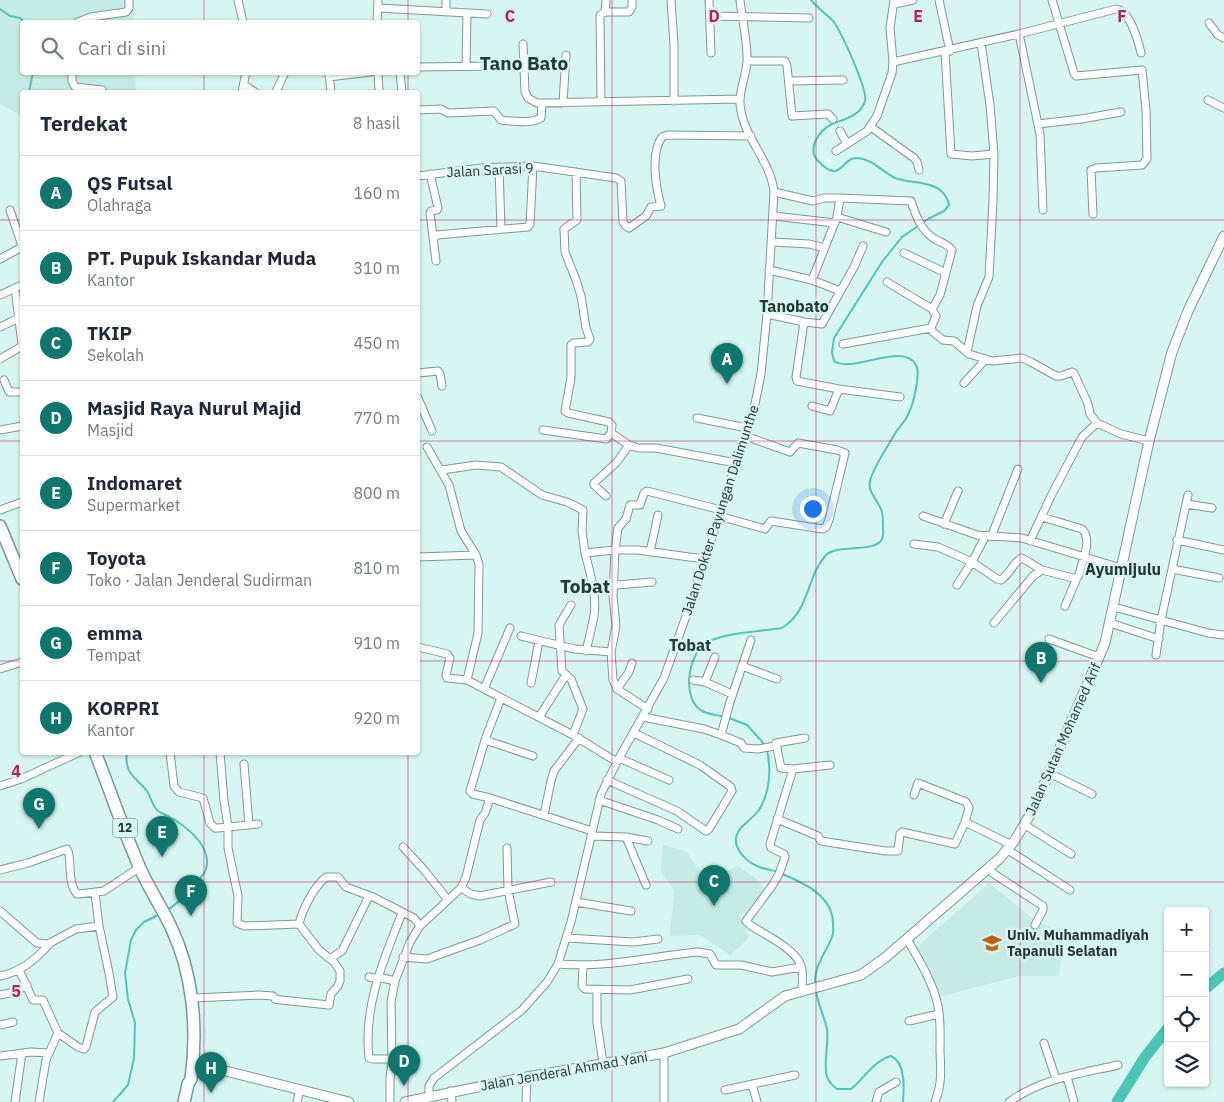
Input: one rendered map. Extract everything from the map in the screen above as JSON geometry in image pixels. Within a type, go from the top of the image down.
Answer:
[{"type":"highway","points":[[0,526],[20,574]]},
{"type":"highway","name":"12","points":[[96,755],[140,867],[170,925],[185,964],[192,998],[194,1063],[184,1102]]},
{"type":"highway","name":"12","points":[[191,1079],[194,1086],[191,1102]]},
{"type":"street","points":[[84,20],[126,12],[129,8],[129,0]]},
{"type":"street","points":[[238,0],[243,20]]},
{"type":"street","points":[[446,0],[446,11]]},
{"type":"street","points":[[605,12],[606,0]]},
{"type":"street","points":[[601,100],[600,15],[605,12],[629,12],[632,7],[632,0]]},
{"type":"street","points":[[671,0],[674,44],[674,101]]},
{"type":"street","points":[[709,0],[711,53]]},
{"type":"street","name":"Jalan Dokter Payungan Dalimunthe","points":[[429,1096],[429,1086],[434,1078],[522,1010],[547,982],[558,964],[576,902],[599,800],[607,780],[648,709],[667,670],[745,436],[761,374],[774,216],[774,192],[770,172],[742,117],[740,99],[747,61],[740,0]]},
{"type":"street","points":[[836,151],[871,127],[891,76],[893,62],[890,28],[894,2],[913,0]]},
{"type":"street","points":[[939,0],[947,51],[951,154],[972,156],[994,154]]},
{"type":"street","points":[[1052,0],[1076,76],[1142,70],[1146,110],[1146,159],[1142,165],[1096,168],[1091,170],[1094,214]]},
{"type":"street","points":[[377,20],[378,4],[487,14]]},
{"type":"street","points":[[893,62],[981,43],[1118,9],[1123,12],[1134,30],[1141,53]]},
{"type":"street","points":[[466,65],[467,13]]},
{"type":"street","points":[[710,16],[809,18]]},
{"type":"street","points":[[1208,23],[1218,35],[1224,38]]},
{"type":"street","points":[[1019,34],[1038,124],[1043,210]]},
{"type":"street","points":[[967,352],[977,306],[989,277],[993,201],[994,154],[990,106],[981,43]]},
{"type":"street","points":[[523,44],[525,92],[530,100],[542,103],[563,103],[601,100],[674,101],[740,99]]},
{"type":"street","points":[[563,103],[566,55]]},
{"type":"street","points":[[747,61],[786,61],[792,116],[828,114],[833,119]]},
{"type":"street","points":[[420,66],[500,66]]},
{"type":"street","points":[[72,75],[75,88],[102,90]]},
{"type":"street","points":[[243,89],[245,75]]},
{"type":"street","points":[[277,90],[284,75]]},
{"type":"street","points":[[329,75],[331,90]]},
{"type":"street","points":[[378,75],[380,90]]},
{"type":"street","points":[[400,75],[402,90]]},
{"type":"street","points":[[789,81],[843,80]]},
{"type":"street","points":[[1208,100],[1224,108]]},
{"type":"street","points":[[420,110],[441,109],[448,113],[496,111],[501,120],[531,121],[541,118],[542,103]]},
{"type":"street","points":[[1038,124],[1121,112]]},
{"type":"street","points":[[871,127],[914,158],[919,170]]},
{"type":"street","points":[[840,131],[847,144]]},
{"type":"street","name":"Jalan Sarasi 9","points":[[420,176],[499,167],[532,166],[616,178],[620,182],[623,222],[629,228],[646,216],[651,207],[661,206],[654,173],[658,143],[662,137],[667,135],[751,136]]},
{"type":"street","points":[[434,238],[437,236],[528,227],[532,166]]},
{"type":"street","points":[[499,167],[501,229]]},
{"type":"street","points":[[543,430],[606,439],[611,433],[612,425],[609,422],[565,411],[571,378],[570,346],[574,343],[588,342],[590,340],[586,328],[581,296],[564,246],[563,230],[577,220],[576,172]]},
{"type":"street","points":[[430,174],[438,208],[430,213],[436,261]]},
{"type":"street","points":[[774,192],[813,201],[824,198],[911,201],[916,218],[923,228],[930,236],[952,250],[940,295],[932,309]]},
{"type":"street","points":[[812,280],[836,220],[840,198]]},
{"type":"street","points":[[10,210],[20,240]]},
{"type":"street","points":[[774,216],[807,221],[836,220],[886,232]]},
{"type":"street","name":"Jalan Sutan Mohamed Arif","points":[[664,1053],[739,1029],[780,998],[861,974],[886,958],[988,870],[1010,847],[1025,825],[1099,657],[1114,607],[1149,441],[1167,368],[1180,329],[1208,266],[1224,236]]},
{"type":"street","points":[[772,242],[808,244],[826,248]]},
{"type":"street","points":[[767,314],[804,322],[823,323],[863,246]]},
{"type":"street","points":[[0,259],[20,247]]},
{"type":"street","points":[[904,253],[946,273]]},
{"type":"street","points":[[770,270],[812,280],[840,291]]},
{"type":"street","points":[[887,282],[932,309],[936,316],[931,328]]},
{"type":"street","points":[[0,295],[19,287],[20,324]]},
{"type":"street","points":[[0,328],[19,318]]},
{"type":"street","points":[[804,322],[797,380],[838,390],[900,397]]},
{"type":"street","points":[[931,328],[943,340],[954,341],[967,352],[986,359],[1004,361],[1022,358],[1056,376],[1074,373],[1088,404],[1090,414],[1097,423],[1121,434],[1149,441]]},
{"type":"street","points":[[843,344],[931,328]]},
{"type":"street","points":[[0,359],[20,346]]},
{"type":"street","points":[[964,383],[986,359]]},
{"type":"street","points":[[420,374],[438,371],[442,386]]},
{"type":"street","points":[[4,380],[10,392],[20,392]]},
{"type":"street","points":[[812,406],[832,410],[838,390]]},
{"type":"street","points":[[420,403],[432,431]]},
{"type":"street","points":[[697,418],[747,428]]},
{"type":"street","points":[[1030,541],[1082,437],[1097,423]]},
{"type":"street","points":[[0,430],[20,426]]},
{"type":"street","points":[[611,433],[638,448],[656,448],[736,462]]},
{"type":"street","points":[[648,709],[617,688],[613,680],[611,652],[616,626],[615,550],[618,528],[626,519],[630,505],[639,506],[645,492],[719,513],[765,529],[771,521],[823,528],[826,527],[829,520],[845,453],[798,443],[790,452],[745,436]]},
{"type":"street","points":[[606,496],[594,483],[614,466],[629,444]]},
{"type":"street","points":[[427,447],[449,485],[461,531],[476,555],[479,564],[478,633],[467,680]]},
{"type":"street","points":[[442,470],[476,464],[501,467],[542,495],[567,502],[583,510],[582,531],[585,553],[594,586],[594,615],[586,651]]},
{"type":"street","points":[[957,585],[988,537],[1018,469]]},
{"type":"street","points":[[944,524],[958,491]]},
{"type":"street","points":[[1156,655],[1161,620],[1188,495]]},
{"type":"street","points":[[0,510],[20,503]]},
{"type":"street","points":[[1186,504],[1212,508]]},
{"type":"street","points":[[650,552],[658,515]]},
{"type":"street","points":[[922,516],[988,537],[1004,536],[1030,541],[1121,568]]},
{"type":"street","points":[[1042,517],[1082,529],[1086,532],[1088,538],[1079,575],[1065,606]]},
{"type":"street","points":[[1178,540],[1224,550]]},
{"type":"street","points":[[914,544],[938,547],[972,562],[1001,580],[1016,561],[1022,558],[1042,570],[1077,578]]},
{"type":"street","points":[[585,553],[615,550],[650,552],[704,559]]},
{"type":"street","points":[[420,557],[476,555]]},
{"type":"street","points":[[1172,569],[1219,578]]},
{"type":"street","points":[[994,623],[1033,576],[1042,570]]},
{"type":"street","points":[[594,586],[652,582]]},
{"type":"street","points":[[544,815],[554,771],[576,737],[583,709],[571,679],[562,671],[559,626],[571,605]]},
{"type":"street","points":[[1114,607],[1208,633],[1224,635]]},
{"type":"street","points":[[1110,623],[1159,639]]},
{"type":"street","points":[[484,689],[510,628]]},
{"type":"street","points":[[521,636],[586,651],[611,652]]},
{"type":"street","points":[[1049,639],[1099,657]]},
{"type":"street","points":[[721,735],[732,694],[751,640]]},
{"type":"street","points":[[531,683],[539,641]]},
{"type":"street","points":[[420,647],[447,654],[450,658],[446,678],[467,680],[618,760],[669,780]]},
{"type":"street","points":[[705,682],[715,657]]},
{"type":"street","points":[[0,669],[20,663]]},
{"type":"street","points":[[617,688],[629,672],[632,663]]},
{"type":"street","points":[[742,666],[777,679]]},
{"type":"street","points":[[539,717],[564,678]]},
{"type":"street","points":[[693,680],[705,682],[732,694]]},
{"type":"street","points":[[501,698],[485,740],[470,791],[474,794],[544,815],[591,833],[648,841]]},
{"type":"street","points":[[643,717],[704,729],[741,743],[744,748],[770,747],[779,742],[805,738]]},
{"type":"street","points":[[607,780],[677,811],[707,831],[732,791],[731,787],[707,770],[634,733]]},
{"type":"street","points":[[485,740],[533,756]]},
{"type":"street","points":[[770,747],[780,768],[793,769],[830,765]]},
{"type":"street","points":[[0,786],[21,779],[73,755]]},
{"type":"street","points":[[170,755],[172,775],[176,790],[203,798],[212,826],[218,828],[258,824]]},
{"type":"street","points":[[220,755],[228,826],[228,848],[238,896],[237,923],[245,926],[299,924]]},
{"type":"street","points":[[244,764],[249,824]]},
{"type":"street","points":[[793,769],[770,846],[784,854],[785,857],[779,874],[746,921],[787,949],[799,960],[805,990]]},
{"type":"street","points":[[1049,773],[1092,794]]},
{"type":"street","points":[[777,819],[818,836],[821,841],[885,851],[898,851],[900,834],[902,832],[955,844],[966,822],[968,804],[918,783],[914,795]]},
{"type":"street","points":[[390,1102],[389,1088],[392,1059],[391,1002],[395,981],[410,942],[420,926],[461,888],[466,876],[480,820],[486,813],[490,798]]},
{"type":"street","points":[[599,800],[658,820],[678,829]]},
{"type":"street","points":[[966,822],[1010,847],[1070,890]]},
{"type":"street","points":[[1025,825],[1071,854]]},
{"type":"street","points":[[626,837],[646,885]]},
{"type":"street","points":[[402,847],[425,871],[448,900]]},
{"type":"street","points":[[404,957],[427,959],[480,940],[514,925],[516,922],[508,890],[507,848]]},
{"type":"street","points":[[0,870],[28,863],[67,849],[69,852],[70,875],[75,892],[79,894],[106,890],[140,867]]},
{"type":"street","points":[[988,870],[1043,906],[1043,910],[1034,925]]},
{"type":"street","points":[[299,924],[318,885],[326,877],[338,877],[346,887],[414,918],[420,926]]},
{"type":"street","points":[[461,888],[476,896],[551,882]]},
{"type":"street","points":[[19,970],[33,1000],[42,1000],[58,1033],[84,1049],[95,1012],[112,997],[95,893]]},
{"type":"street","points":[[331,958],[342,951],[369,896]]},
{"type":"street","points":[[576,902],[631,910]]},
{"type":"street","points":[[0,911],[37,943],[50,943]]},
{"type":"street","points":[[392,1059],[373,1060],[369,1058],[368,1015],[384,957],[402,912]]},
{"type":"street","points":[[192,998],[259,994],[273,996],[274,999],[327,1006],[331,994],[338,986],[341,975],[331,958],[319,950],[299,924]]},
{"type":"street","points":[[0,976],[19,970],[50,943],[76,929],[99,926]]},
{"type":"street","points":[[566,938],[634,942],[658,939]]},
{"type":"street","points":[[907,939],[935,992],[940,1014],[942,1077],[935,1102]]},
{"type":"street","points":[[558,964],[583,966],[638,961],[697,952],[710,954],[716,965],[741,965],[765,972],[785,971],[801,967]]},
{"type":"street","points":[[583,966],[582,988],[585,989],[639,989],[688,980]]},
{"type":"street","points":[[368,977],[395,981]]},
{"type":"street","points":[[0,995],[15,992],[27,985]]},
{"type":"street","points":[[597,990],[597,1023],[603,1063]]},
{"type":"street","points":[[909,1020],[940,1014]]},
{"type":"street","points":[[0,1025],[13,1022]]},
{"type":"street","points":[[38,1102],[48,1053],[58,1033]]},
{"type":"street","points":[[1044,1044],[1056,1080]]},
{"type":"street","points":[[0,1056],[22,1053],[48,1053]]},
{"type":"street","points":[[15,1102],[22,1053]]},
{"type":"street","points":[[664,1053],[664,1102]]},
{"type":"street","name":"Jalan Jenderal Ahmad Yani","points":[[404,1102],[451,1091],[664,1053]]},
{"type":"street","points":[[194,1063],[349,1102]]},
{"type":"street","points":[[1009,1102],[1038,1085],[1118,1065]]},
{"type":"street","points":[[725,1090],[796,1075]]},
{"type":"street","points":[[526,1102],[527,1077]]},
{"type":"street","points":[[1067,1077],[1074,1102]]},
{"type":"street","points":[[876,1102],[879,1092],[896,1082]]},
{"type":"street","points":[[752,1084],[757,1102]]},
{"type":"street","points":[[297,1102],[300,1089]]},
{"type":"street","points":[[451,1091],[452,1102]]},
{"type":"shaded area","points":[[0,0],[133,0],[134,20],[20,20],[20,75],[135,75],[136,90],[20,90],[20,115],[0,104]]},
{"type":"shaded area","points":[[663,845],[687,852],[705,880],[738,866],[754,877],[772,896],[739,915],[749,938],[730,955],[700,935],[670,936],[674,890],[661,872]]},
{"type":"shaded area","name":"Univ. Muhammadiyah Tapanuli Selatan","points":[[989,883],[1032,918],[1064,934],[1059,976],[1019,976],[935,998],[911,952]]},
{"type":"waterway","points":[[724,717],[702,711],[695,705],[691,697],[689,687],[691,666],[700,649],[706,643],[722,637],[782,628],[798,613],[815,573],[826,555],[839,550],[872,546],[883,538],[882,512],[872,495],[870,481],[880,458],[909,413],[916,389],[917,369],[910,358],[901,356],[842,364],[834,361],[832,352],[834,338],[882,262],[902,237],[928,219],[944,211],[949,205],[946,196],[934,186],[895,178],[873,163],[863,159],[852,159],[837,171],[826,168],[818,161],[813,151],[819,135],[832,124],[856,114],[863,106],[865,95],[853,61],[837,27],[811,0]]},
{"type":"waterway","points":[[0,9],[10,16],[22,20]]},
{"type":"waterway","points":[[29,90],[32,75]]},
{"type":"waterway","points":[[729,718],[747,725],[766,746]]},
{"type":"waterway","points":[[767,750],[769,773],[763,803],[755,815],[740,829],[736,841],[740,852],[748,861],[759,867],[778,872]]},
{"type":"waterway","points":[[127,755],[127,765],[131,774],[147,791],[156,809],[175,820],[193,834],[206,854],[206,869],[203,875],[182,899],[167,910]]},
{"type":"waterway","points":[[782,874],[816,892],[829,906],[832,915],[833,934],[818,965],[815,984]]},
{"type":"waterway","points":[[113,1102],[128,1085],[134,1058],[135,1023],[128,999],[125,973],[131,940],[136,930],[144,922],[160,914]]},
{"type":"waterway","points":[[1209,986],[1224,973]]},
{"type":"waterway","points":[[816,991],[827,1029],[826,1065],[827,1077],[830,1082],[837,1089],[851,1089],[874,1066],[891,1056],[896,1059],[902,1070],[904,1083],[903,1102]]},
{"type":"waterway","points":[[1117,1102],[1145,1057],[1164,1033]]},
{"type":"place","name":"QS Futsal","points":[[727,384]]},
{"type":"place","name":"PT. Pupuk Iskandar Muda","points":[[1041,683]]},
{"type":"place","name":"emma","points":[[39,829]]},
{"type":"place","name":"Indomaret","points":[[162,857]]},
{"type":"place","name":"TKIP","points":[[714,906]]},
{"type":"place","name":"Toyota","points":[[191,916]]},
{"type":"place","name":"Univ. Muhammadiyah Tapanuli Selatan","points":[[992,943]]},
{"type":"place","name":"Masjid Raya Nurul Majid","points":[[404,1086]]},
{"type":"place","name":"KORPRI","points":[[211,1093]]},
{"type":"district","name":"Tano Bato","points":[[524,63]]},
{"type":"district","name":"Tanobato","points":[[794,306]]},
{"type":"district","name":"Ayumijulu","points":[[1123,569]]},
{"type":"district","name":"Tobat","points":[[585,586]]},
{"type":"district","name":"Tobat","points":[[690,645]]}]
